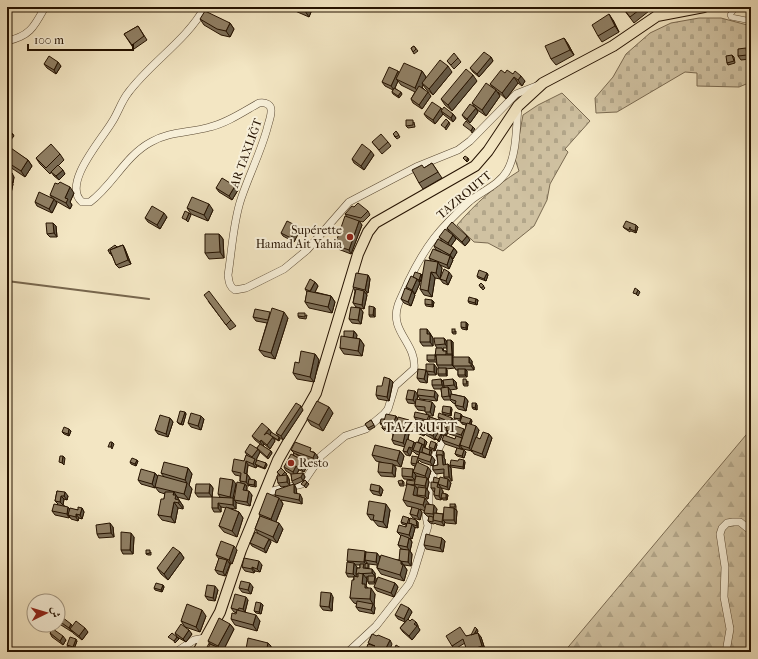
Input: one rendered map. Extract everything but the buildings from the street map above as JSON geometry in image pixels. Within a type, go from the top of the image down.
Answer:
[{"type":"main road","points":[[198,652],[220,612],[241,550],[278,460],[316,393],[323,374],[343,297],[358,254],[368,232],[374,223],[475,166],[488,151],[518,106],[543,83],[613,46],[657,16],[704,7]]},
{"type":"street","points":[[7,41],[16,39],[30,32],[45,7]]},
{"type":"street","name":"AR TAXLIǦT","points":[[204,7],[186,34],[168,49],[128,93],[112,123],[89,154],[78,179],[78,194],[82,202],[90,202],[134,154],[151,142],[177,132],[203,129],[222,124],[259,103],[264,102],[270,105],[272,110],[263,142],[242,198],[236,219],[228,275],[231,287],[235,290],[246,288],[284,269],[307,250],[349,202],[412,169],[458,150],[470,141],[516,94],[543,83]]},
{"type":"street","points":[[736,7],[730,15],[731,18],[751,21]]},
{"type":"street","name":"TAZROUTT","points":[[264,494],[302,484],[321,456],[345,436],[366,429],[384,414],[388,408],[395,386],[414,370],[412,351],[397,324],[398,304],[421,254],[437,232],[471,200],[501,179],[508,170],[513,154],[518,106]]},
{"type":"street","points":[[348,652],[376,626],[411,579],[428,526],[426,516],[429,505],[429,489],[433,478],[435,456],[444,438]]},
{"type":"street","points":[[726,652],[730,629],[724,597],[725,567],[720,534],[722,528],[733,522],[740,522],[751,531]]},
{"type":"street","points":[[176,652],[194,640],[205,638]]},
{"type":"green space","points":[[699,18],[721,18],[751,26],[751,82],[739,87],[697,86],[697,73],[685,72],[617,112],[596,113],[595,98],[613,77],[626,54],[650,33],[671,23]]},
{"type":"green space","points":[[562,93],[590,121],[565,149],[568,152],[550,184],[547,200],[534,226],[503,251],[488,243],[474,242],[457,225],[486,195],[519,171],[515,159],[523,115],[538,105]]},
{"type":"green space","points":[[751,429],[751,652],[564,652]]},
{"type":"waterway","points":[[7,281],[149,299]]},
{"type":"place","name":"Supérette Hamad Ait Yahia","points":[[350,237]]},
{"type":"place","name":"Resto","points":[[291,463]]},
{"type":"district","name":"TAZRUTT","points":[[421,427]]}]
